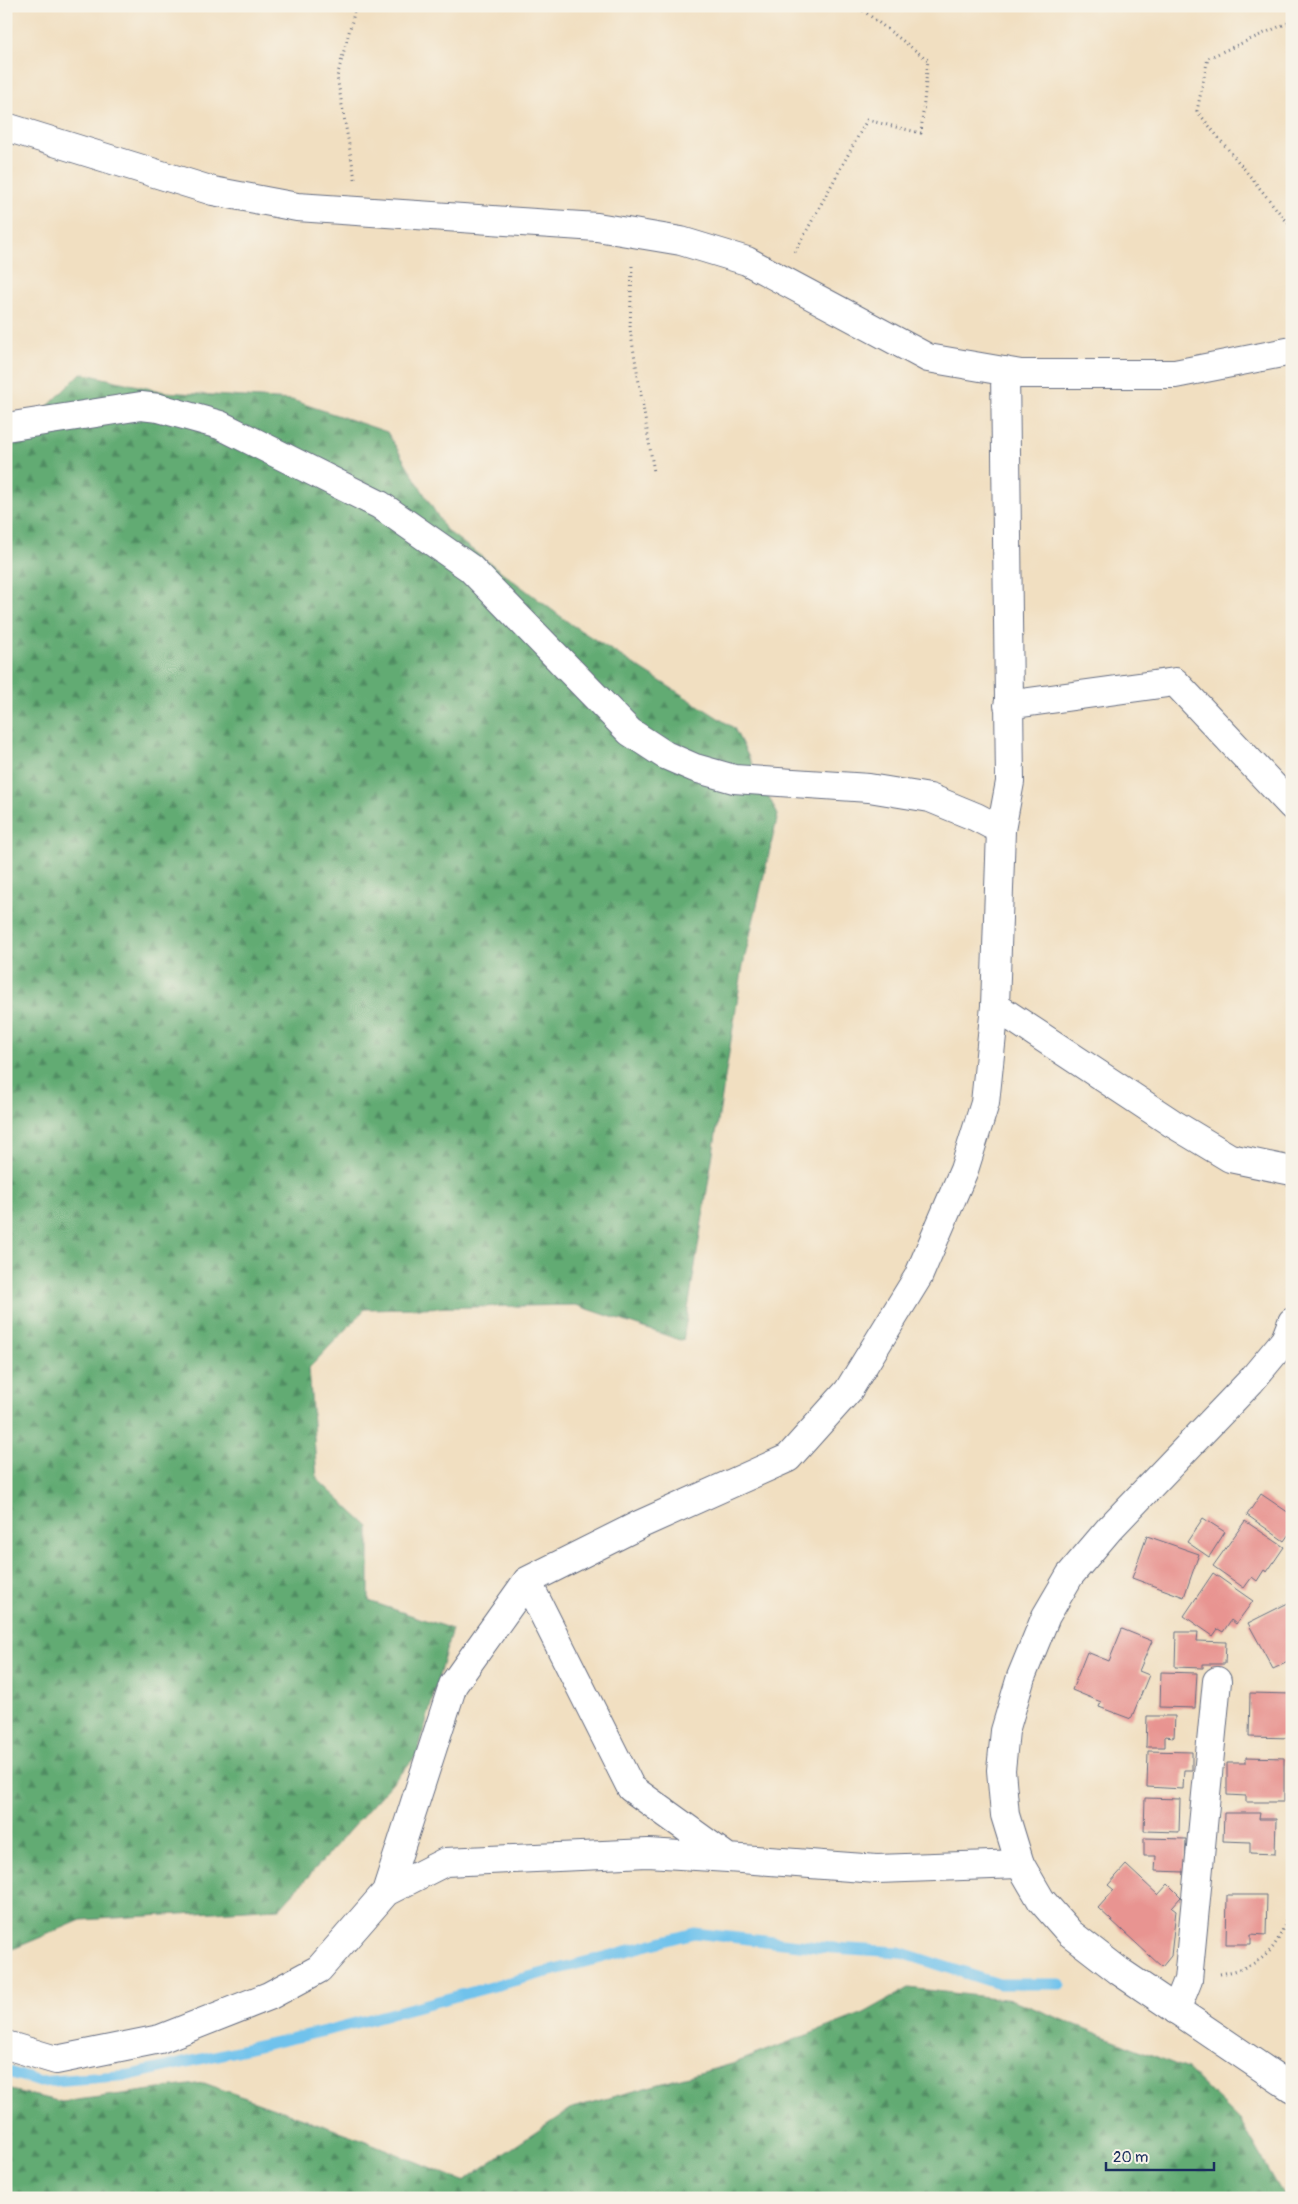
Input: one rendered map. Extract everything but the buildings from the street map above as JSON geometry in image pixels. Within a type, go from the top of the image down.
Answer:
[{"type":"street","points":[[6,127],[213,191],[297,207],[597,227],[681,241],[747,261],[928,358],[1021,374],[1175,374],[1292,351]]},
{"type":"street","points":[[386,1892],[453,1686],[528,1581],[641,1524],[788,1458],[848,1391],[918,1277],[964,1170],[985,1103],[995,1006],[1001,830],[1010,782],[1005,371]]},
{"type":"street","points":[[6,427],[141,406],[159,408],[220,425],[380,505],[470,568],[630,732],[665,754],[695,768],[734,779],[870,788],[930,798],[976,817],[1001,830]]},
{"type":"street","points":[[1008,705],[1175,682],[1292,806]]},
{"type":"street","points":[[995,1006],[1172,1123],[1230,1158],[1292,1171]]},
{"type":"street","points":[[1292,1322],[1286,1340],[1251,1381],[1110,1528],[1070,1575],[1046,1616],[1021,1677],[1005,1731],[1001,1770],[1005,1815],[1020,1864],[1042,1900],[1070,1933],[1118,1971],[1292,2088]]},
{"type":"street","points":[[528,1581],[632,1788],[728,1858]]},
{"type":"street","points":[[1176,2010],[1188,1980],[1217,1681]]},
{"type":"street","points":[[6,2045],[56,2060],[160,2039],[269,1996],[320,1969],[386,1892],[445,1862],[648,1853],[876,1869],[1020,1864]]},
{"type":"path","points":[[356,6],[337,77],[360,211]]},
{"type":"path","points":[[780,278],[867,120],[921,133],[928,60],[857,6]]},
{"type":"path","points":[[1292,21],[1208,58],[1197,111],[1292,228]]},
{"type":"path","points":[[633,233],[630,329],[654,472]]},
{"type":"path","points":[[1188,1980],[1241,1969],[1254,1964],[1275,1948],[1288,1917],[1292,1894]]},
{"type":"green space","points":[[81,373],[165,392],[292,400],[387,432],[446,530],[572,625],[734,728],[778,815],[743,965],[683,1341],[576,1305],[365,1309],[309,1368],[317,1479],[369,1527],[369,1601],[452,1629],[417,1755],[280,1908],[81,1920],[6,1952],[6,421],[26,428]]},
{"type":"green space","points":[[909,1988],[1013,2000],[1187,2069],[1240,2120],[1285,2198],[6,2198],[6,2089],[62,2102],[204,2083],[361,2139],[463,2181],[572,2108],[732,2064],[864,2013]]},
{"type":"waterway","points":[[6,2071],[40,2082],[130,2075],[329,2030],[694,1933],[817,1947],[899,1952],[999,1984],[1060,1984]]}]
